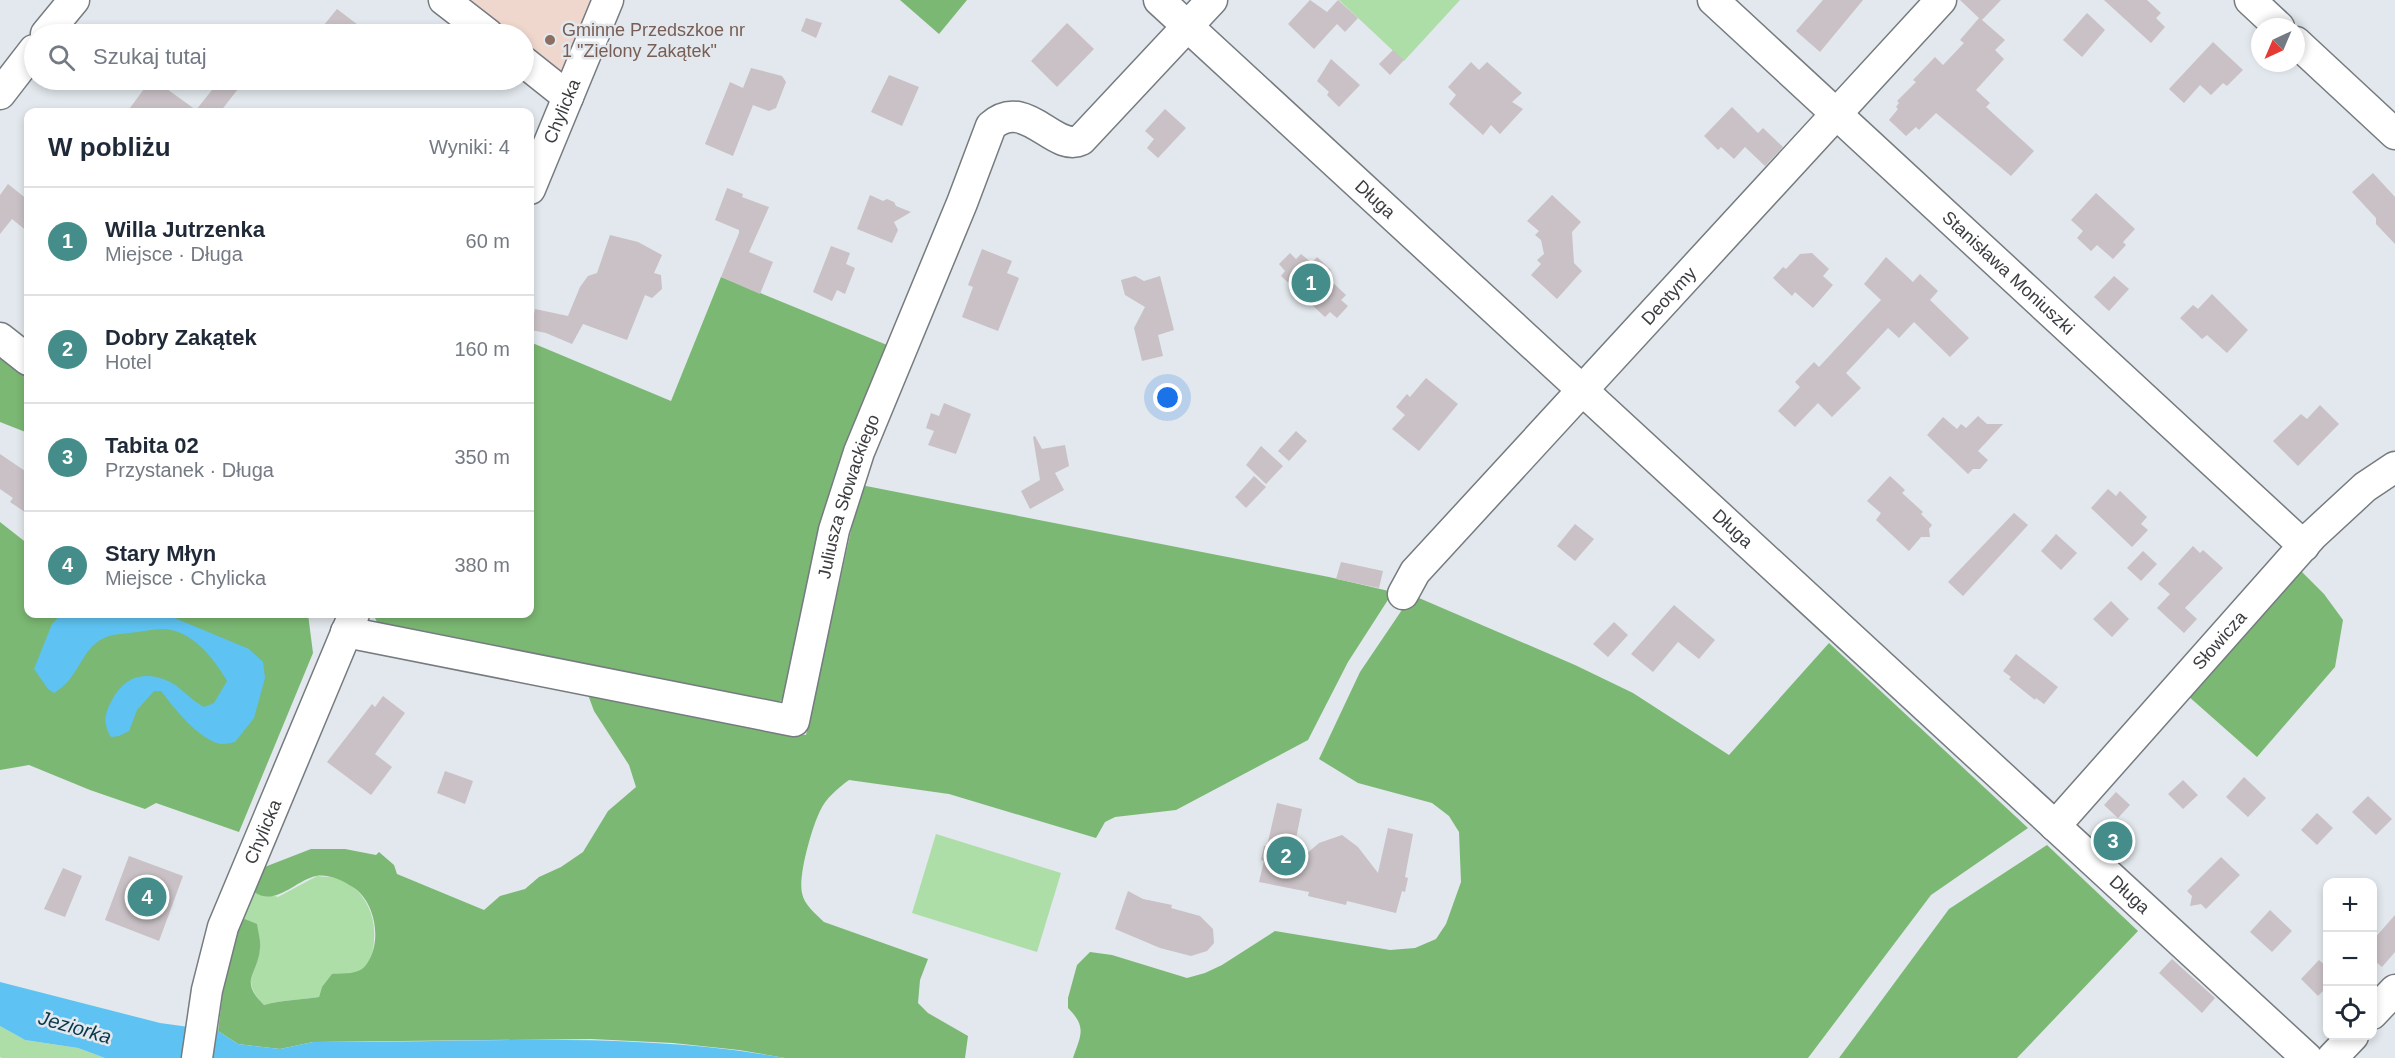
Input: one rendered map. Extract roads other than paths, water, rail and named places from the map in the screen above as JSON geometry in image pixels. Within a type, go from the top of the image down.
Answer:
[{"type":"street","points":[[54,24],[74,0]]},
{"type":"street","points":[[444,0],[475,24]]},
{"type":"street","name":"Chylicka","points":[[534,179],[608,0]]},
{"type":"street","name":"Długa","points":[[1159,0],[2307,1058]]},
{"type":"street","name":"Juliusza Słowackiego","points":[[350,623],[794,721],[834,530],[852,475],[991,126],[1000,117],[1027,119],[1067,142],[1081,141],[1212,0]]},
{"type":"street","name":"Stanisława Moniuszki","points":[[1713,0],[2304,546]]},
{"type":"street","name":"Deotymy","points":[[1403,594],[1415,572],[1941,0]]},
{"type":"street","points":[[2250,0],[2269,18]]},
{"type":"street","points":[[2305,50],[2395,134]]},
{"type":"street","points":[[0,94],[24,63]]},
{"type":"street","points":[[534,70],[568,97]]},
{"type":"street","points":[[0,338],[24,357]]},
{"type":"street","name":"Słowicza","points":[[2055,826],[2304,546],[2365,487],[2395,467]]},
{"type":"street","name":"Chylicka","points":[[197,1058],[207,990],[223,927],[350,623]]},
{"type":"street","points":[[2377,1010],[2395,990]]},
{"type":"street","points":[[2332,1058],[2348,1040]]},
{"type":"water","points":[[57,618],[175,618],[249,649],[263,662],[265,678],[254,718],[235,742],[221,744],[196,730],[161,691],[154,691],[137,710],[129,731],[111,737],[105,720],[107,711],[116,693],[129,681],[143,676],[161,678],[174,684],[204,707],[214,703],[227,681],[208,654],[192,639],[173,630],[158,629],[116,635],[99,641],[89,650],[68,681],[54,693],[48,689],[34,669],[52,624]]},
{"type":"water","name":"Jeziorka","points":[[0,982],[160,1023],[218,1031],[238,1044],[280,1049],[313,1042],[608,1041],[726,1049],[785,1058],[105,1058],[78,1048],[25,1040],[0,1026]]},
{"type":"place","name":"Gminne Przedszkoe nr 1 \"Zielony Zakątek\"","points":[[550,40]]},
{"type":"place","name":"Willa Jutrzenka","points":[[1311,283]]},
{"type":"place","name":"Tabita 02","points":[[2113,841]]},
{"type":"place","name":"Dobry Zakątek","points":[[1286,856]]},
{"type":"place","name":"Stary Młyn","points":[[147,897]]}]
